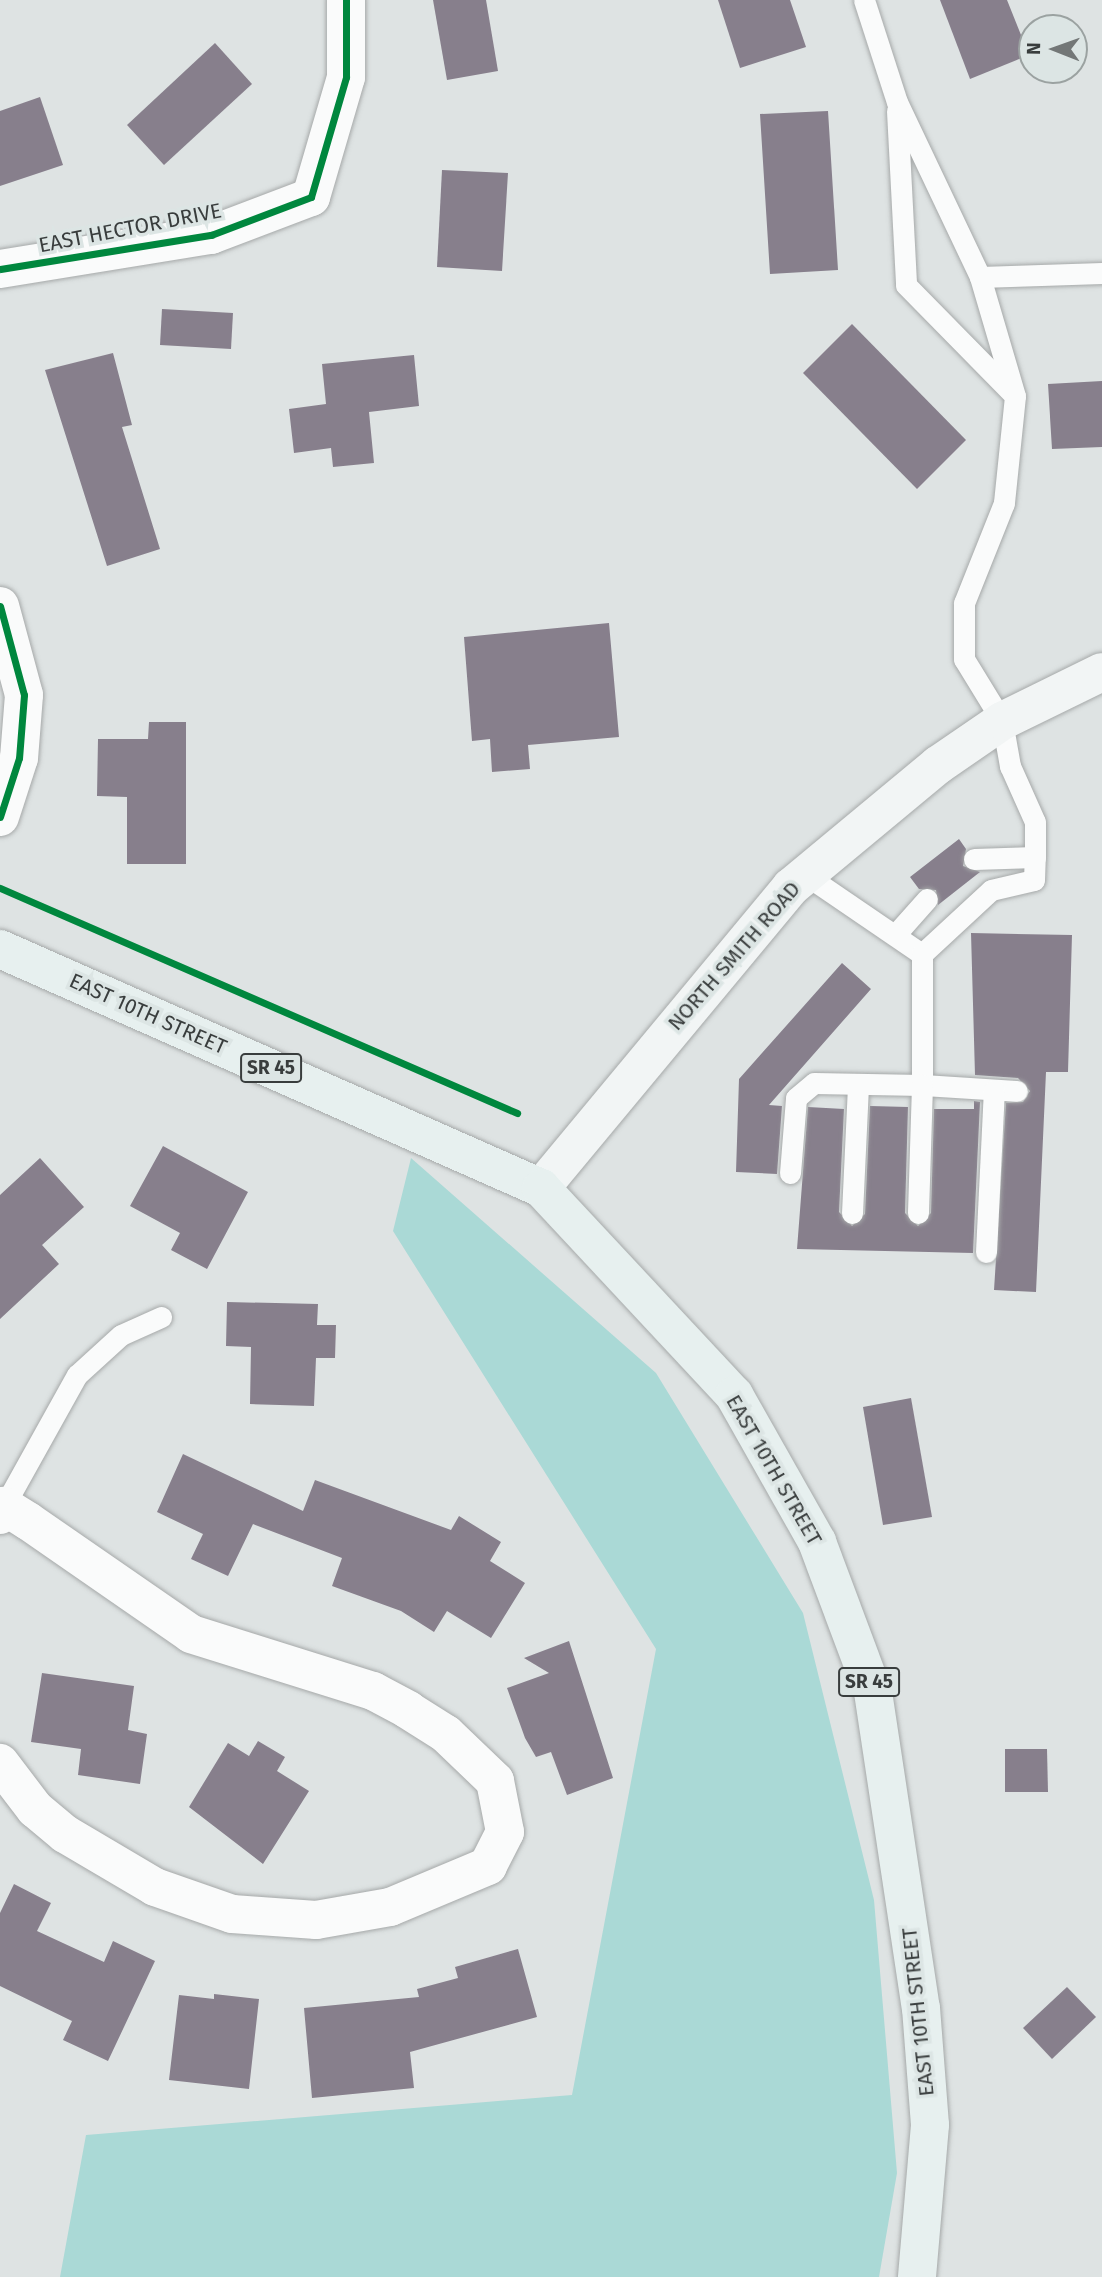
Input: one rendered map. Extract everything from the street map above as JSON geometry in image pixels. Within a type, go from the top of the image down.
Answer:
[{"type":"main road","name":"NORTH SMITH ROAD","points":[[541,1188],[607,1101],[806,875],[938,765],[1002,721],[1102,672]]},
{"type":"main road","name":"EAST 10TH STREET","points":[[0,949],[541,1188],[734,1395],[817,1542],[873,1692],[921,2008],[930,2125],[917,2277]]},
{"type":"street","name":"EAST HECTOR DRIVE","points":[[0,269],[211,235],[311,197],[346,77],[346,0]]},
{"type":"street","points":[[0,606],[24,695],[19,758],[0,817]]},
{"type":"street","points":[[0,1763],[34,1809],[65,1834],[155,1887],[232,1914],[316,1920],[390,1907],[488,1866],[506,1832],[495,1781],[446,1734],[373,1691],[191,1634],[1,1508]]},
{"type":"lane","points":[[864,0],[897,102],[980,277],[1015,396],[1004,503],[964,603],[964,659],[1002,721],[1010,766],[1035,822],[1034,880],[991,890],[922,954],[918,1213]]},
{"type":"lane","points":[[897,102],[906,285],[1015,396]]},
{"type":"lane","points":[[980,277],[1102,273]]},
{"type":"lane","points":[[974,859],[1035,857]]},
{"type":"lane","points":[[806,875],[922,954]]},
{"type":"lane","points":[[895,936],[927,899]]},
{"type":"lane","points":[[790,1173],[796,1098],[814,1083],[922,1085],[1017,1091]]},
{"type":"lane","points":[[852,1213],[858,1084]]},
{"type":"lane","points":[[986,1252],[994,1090]]},
{"type":"lane","points":[[1,1508],[77,1375],[121,1335],[161,1317]]},
{"type":"shaded area","points":[[411,1158],[656,1373],[803,1613],[874,1900],[897,2173],[879,2277],[60,2277],[86,2135],[572,2095],[656,1649],[393,1231]]},
{"type":"building","points":[[433,0],[486,0],[498,71],[447,80]]},
{"type":"building","points":[[718,0],[790,0],[806,47],[740,68]]},
{"type":"building","points":[[940,0],[1007,0],[1018,28],[1018,59],[970,79]]},
{"type":"building","points":[[215,43],[252,84],[164,165],[127,125]]},
{"type":"building","points":[[40,97],[63,165],[0,186],[0,111]]},
{"type":"building","points":[[828,111],[838,270],[770,274],[760,114]]},
{"type":"building","points":[[442,170],[508,173],[502,271],[437,267]]},
{"type":"building","points":[[162,309],[233,313],[231,349],[160,345]]},
{"type":"building","points":[[852,324],[966,440],[917,489],[803,373]]},
{"type":"building","points":[[113,353],[132,425],[122,427],[160,549],[107,566],[45,370]]},
{"type":"building","points":[[414,355],[419,406],[369,412],[374,463],[333,467],[331,448],[294,453],[289,409],[326,404],[322,364]]},
{"type":"building","points":[[1102,381],[1102,447],[1052,449],[1048,384]]},
{"type":"building","points":[[609,623],[619,737],[528,745],[530,769],[492,772],[490,739],[472,741],[464,637]]},
{"type":"building","points":[[149,722],[186,722],[186,864],[127,864],[127,797],[97,796],[98,739],[148,739]]},
{"type":"building","points":[[959,839],[966,849],[963,866],[980,872],[938,905],[936,890],[919,889],[910,877]]},
{"type":"building","points":[[971,933],[1072,935],[1068,1072],[1046,1072],[1036,1292],[994,1290],[1006,1103],[1023,1102],[1030,1091],[1018,1078],[975,1075]]},
{"type":"building","points":[[842,963],[871,989],[769,1105],[782,1106],[777,1174],[736,1172],[739,1079]]},
{"type":"building","points":[[974,1101],[980,1102],[973,1253],[797,1249],[808,1107],[844,1109],[839,1212],[852,1226],[865,1214],[870,1106],[908,1107],[905,1213],[918,1226],[931,1213],[934,1109],[974,1109]]},
{"type":"building","points":[[163,1146],[248,1192],[207,1269],[171,1250],[180,1233],[130,1206]]},
{"type":"building","points":[[40,1158],[84,1207],[42,1245],[59,1264],[0,1319],[0,1195]]},
{"type":"building","points":[[227,1302],[318,1304],[317,1325],[336,1325],[335,1358],[316,1358],[314,1406],[250,1404],[251,1347],[226,1346]]},
{"type":"building","points":[[911,1398],[932,1517],[883,1525],[863,1407]]},
{"type":"building","points":[[183,1454],[303,1511],[315,1480],[451,1530],[459,1516],[501,1542],[490,1561],[525,1583],[491,1638],[447,1611],[434,1632],[401,1611],[332,1586],[342,1558],[253,1524],[228,1576],[191,1559],[203,1534],[157,1512]]},
{"type":"building","points":[[569,1641],[613,1778],[567,1795],[551,1752],[536,1757],[525,1738],[507,1688],[549,1673],[524,1658]]},
{"type":"building","points":[[42,1673],[134,1686],[128,1730],[147,1734],[140,1784],[78,1775],[81,1749],[31,1742]]},
{"type":"building","points":[[258,1741],[285,1757],[277,1771],[309,1791],[263,1864],[189,1807],[228,1743],[249,1756]]},
{"type":"building","points":[[1005,1749],[1047,1749],[1048,1792],[1005,1792]]},
{"type":"building","points":[[14,1884],[51,1903],[37,1931],[104,1962],[113,1941],[155,1961],[108,2061],[63,2040],[72,2021],[0,1986],[0,1913]]},
{"type":"building","points":[[518,1949],[537,2017],[410,2052],[414,2088],[312,2098],[304,2008],[419,1997],[417,1989],[458,1978],[455,1967]]},
{"type":"building","points":[[1067,1987],[1096,2017],[1052,2059],[1023,2028]]},
{"type":"building","points":[[214,1994],[259,1999],[249,2089],[169,2080],[179,1995],[214,1999]]},
{"type":"cycle path","points":[[0,269],[211,235],[311,197],[346,77],[346,0]]},
{"type":"cycle path","points":[[0,606],[24,695],[19,758],[0,817]]},
{"type":"cycle path","points":[[0,888],[517,1113]]}]
